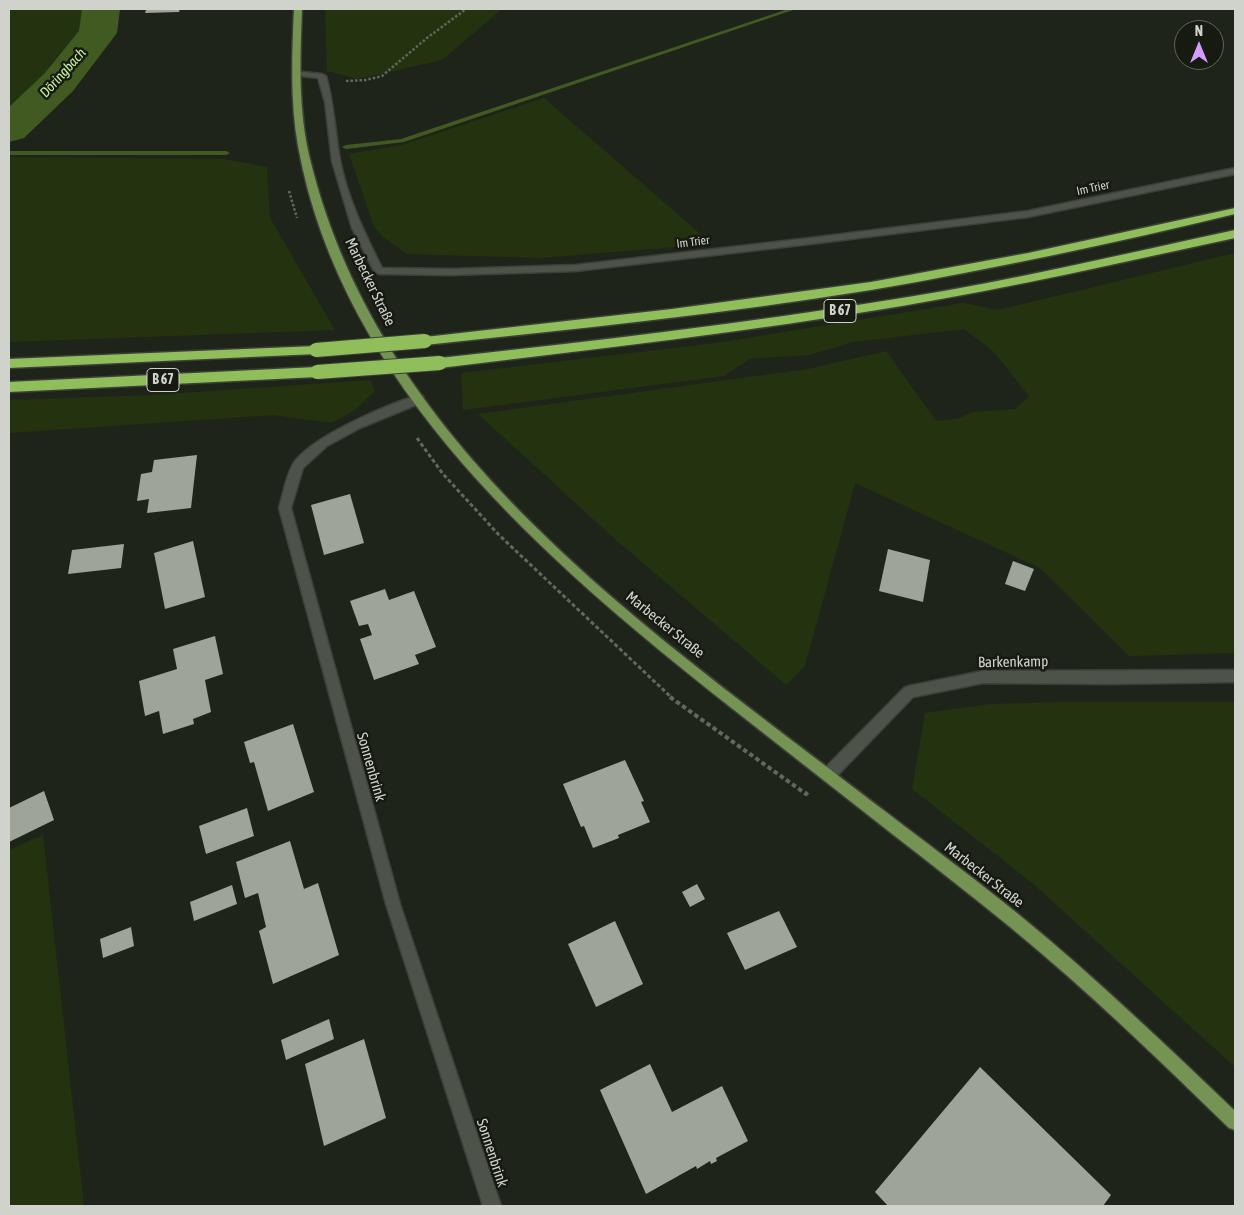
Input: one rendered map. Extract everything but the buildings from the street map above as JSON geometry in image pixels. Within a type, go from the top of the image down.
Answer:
[{"type":"highway","name":"B 67","points":[[9,364],[316,350],[426,341],[592,323],[820,294],[1082,246],[1235,211]]},
{"type":"highway","name":"B 67","points":[[9,386],[317,372],[440,363],[706,331],[903,301],[1115,260],[1235,234]]},
{"type":"main road","name":"Marbecker Straße","points":[[298,9],[296,73],[303,150],[318,211],[342,270],[371,330],[419,399],[465,459],[497,494],[579,576],[642,630],[1018,923],[1129,1021],[1235,1122]]},
{"type":"street","points":[[296,73],[322,76]]},
{"type":"street","name":"Im Trier","points":[[322,76],[329,102],[336,161],[358,228],[379,271],[452,272],[576,268],[810,241],[1028,214],[1235,171]]},
{"type":"street","name":"Sonnenbrink","points":[[419,399],[356,425],[323,443],[298,466],[285,508],[393,904],[492,1206]]},
{"type":"street","name":"Barkenkamp","points":[[828,775],[909,692],[983,677],[1110,678],[1235,676]]},
{"type":"path","points":[[322,76],[350,82],[382,76],[427,38],[466,9]]},
{"type":"green space","points":[[9,9],[95,9],[95,11],[85,39],[52,75],[9,114]]},
{"type":"green space","points":[[325,9],[502,9],[442,60],[358,79],[327,71]]},
{"type":"green space","points":[[544,98],[712,244],[540,258],[407,254],[383,237],[374,227],[349,154],[402,145]]},
{"type":"green space","points":[[9,157],[224,159],[267,167],[270,218],[335,330],[9,342]]},
{"type":"green space","points":[[1235,253],[1235,653],[1129,656],[1040,568],[855,483],[805,666],[786,685],[616,540],[478,414],[808,369],[886,351],[936,421],[957,419],[973,412],[1015,409],[1029,396],[993,351],[964,329],[854,342],[809,355],[749,359],[724,376],[463,410],[461,373],[716,343],[963,303],[998,310]]},
{"type":"green space","points":[[370,380],[375,391],[354,411],[331,423],[273,415],[9,433],[9,400],[154,395]]},
{"type":"green space","points":[[1235,702],[1235,1067],[1031,882],[912,789],[925,713],[990,704]]},
{"type":"green space","points":[[43,835],[84,1206],[9,1206],[9,850]]},
{"type":"waterway","name":"Döringbach","points":[[9,129],[59,82],[98,33],[101,9]]},
{"type":"waterway","points":[[346,147],[402,141],[793,9]]},
{"type":"waterway","points":[[9,153],[226,153]]}]
